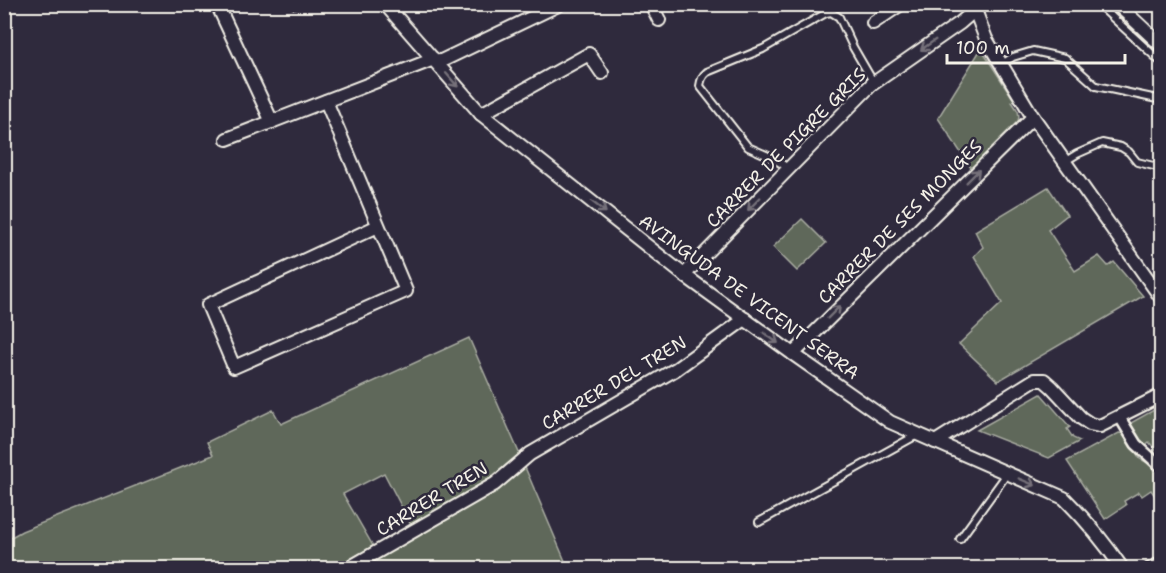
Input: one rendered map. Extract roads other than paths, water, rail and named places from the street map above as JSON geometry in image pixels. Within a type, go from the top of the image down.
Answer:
[{"type":"street","points":[[217,4],[272,122]]},
{"type":"street","name":"AVINGUDA DE VICENT SERRA","points":[[385,4],[482,114],[684,275],[890,422],[1064,498],[1110,550],[1122,568]]},
{"type":"street","points":[[227,140],[435,61],[560,4]]},
{"type":"street","points":[[651,4],[659,20]]},
{"type":"street","points":[[873,23],[902,4]]},
{"type":"street","points":[[1117,4],[1161,46]]},
{"type":"street","points":[[975,7],[986,39],[1033,117],[1161,299]]},
{"type":"street","name":"CARRER DE PIGRE GRIS","points":[[684,275],[871,85],[960,23],[975,7]]},
{"type":"street","points":[[482,114],[589,54],[602,73]]},
{"type":"street","points":[[326,101],[406,291],[234,367],[208,305],[378,226]]},
{"type":"street","name":"CARRER DE SES MONGES","points":[[793,354],[1033,117]]},
{"type":"street","name":"CARRER DEL TREN","points":[[530,454],[676,369],[745,319]]},
{"type":"street","points":[[935,442],[1034,380],[1044,380],[1082,418],[1090,424],[1100,426],[1161,395]]},
{"type":"street","points":[[1119,416],[1136,444],[1161,468]]},
{"type":"street","name":"CARRER TREN","points":[[349,568],[495,484],[530,454]]},
{"type":"street","points":[[1149,568],[1161,562]]},
{"type":"lane","points":[[1098,4],[1161,63]]},
{"type":"lane","points":[[789,169],[773,158],[748,147],[700,86],[703,75],[763,50],[831,12],[839,17],[871,78],[871,85]]},
{"type":"lane","points":[[1002,64],[1013,57],[1033,51],[1065,58],[1096,86],[1161,100]]},
{"type":"lane","points":[[1064,162],[1102,143],[1121,147],[1129,152],[1137,162],[1161,168]]},
{"type":"lane","points":[[759,522],[917,434]]},
{"type":"lane","points":[[960,539],[1006,473]]}]
